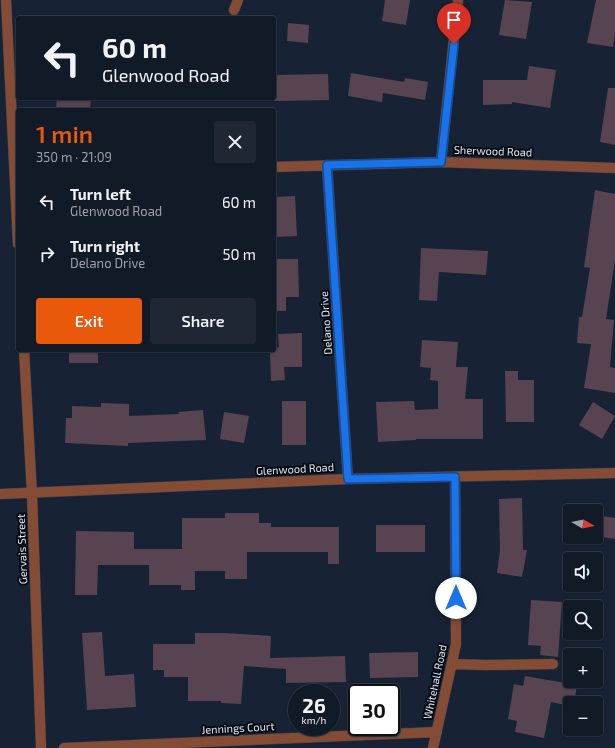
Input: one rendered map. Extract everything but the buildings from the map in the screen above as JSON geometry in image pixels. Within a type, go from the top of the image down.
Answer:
[{"type":"street","points":[[6,0],[4,45],[16,175]]},
{"type":"street","points":[[441,162],[458,0]]},
{"type":"street","name":"Sherwood Road","points":[[276,166],[441,162],[615,168]]},
{"type":"street","name":"Delano Drive","points":[[327,165],[348,479]]},
{"type":"street","name":"Gervais Street","points":[[24,352],[32,494],[41,748]]},
{"type":"street","name":"Glenwood Road","points":[[0,494],[32,494],[348,479],[615,472]]},
{"type":"street","name":"Whitehall Road","points":[[433,748],[456,644],[455,477]]},
{"type":"street","points":[[452,664],[553,664]]},
{"type":"street","name":"Jennings Court","points":[[64,748],[437,732]]},
{"type":"route","points":[[454,44],[441,162],[327,165],[348,479],[455,477],[456,598]]}]
